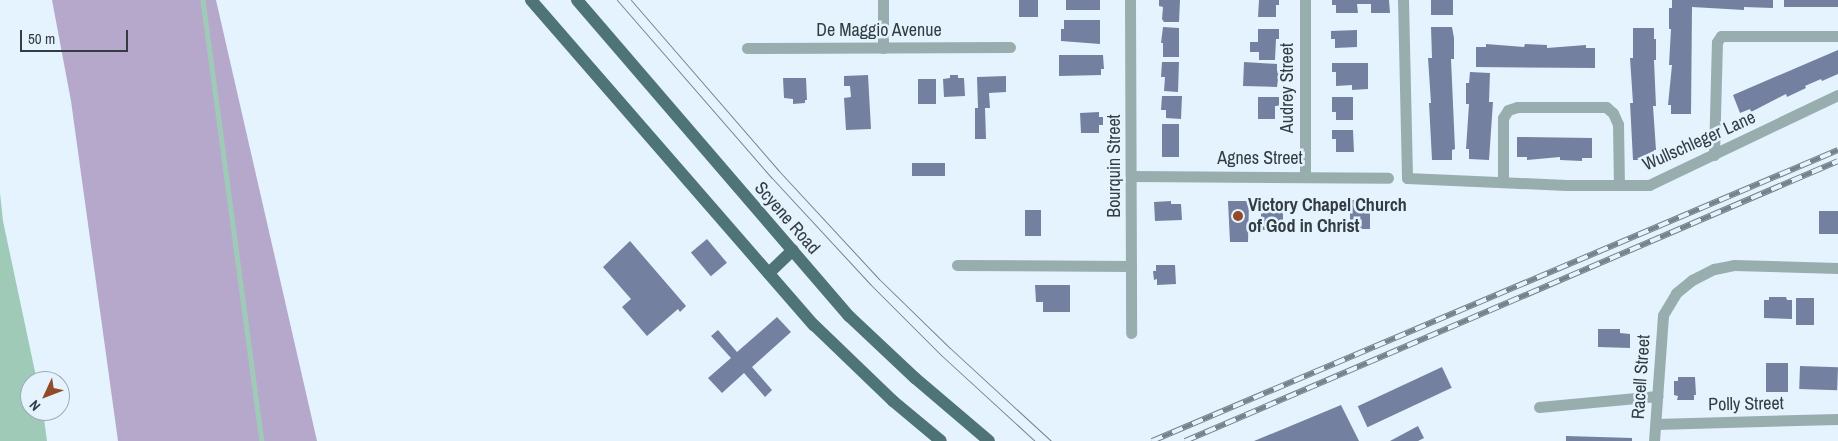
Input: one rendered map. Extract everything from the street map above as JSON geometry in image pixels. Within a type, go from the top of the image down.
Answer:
[{"type":"main road","points":[[531,0],[814,325],[852,363],[941,441]]},
{"type":"main road","name":"Scyene Road","points":[[577,0],[849,316],[988,441]]},
{"type":"main road","points":[[769,272],[793,250]]},
{"type":"street","points":[[883,0],[883,48]]},
{"type":"street","name":"Bourquin Street","points":[[1130,0],[1131,333]]},
{"type":"street","name":"Audrey Street","points":[[1305,0],[1305,176]]},
{"type":"street","points":[[1403,0],[1407,178],[1503,182],[1503,118],[1508,110],[1517,107],[1606,108],[1613,113],[1618,124],[1619,185]]},
{"type":"street","points":[[1714,155],[1717,42],[1721,36],[1838,36]]},
{"type":"street","name":"De Maggio Avenue","points":[[747,48],[1010,47]]},
{"type":"street","name":"Wullschleger Lane","points":[[1503,182],[1566,185],[1649,184],[1838,95]]},
{"type":"street","name":"Agnes Street","points":[[1132,176],[1388,178]]},
{"type":"street","points":[[957,265],[1131,266]]},
{"type":"street","name":"Racell Street","points":[[1654,441],[1663,315],[1676,293],[1692,280],[1714,269],[1734,266],[1838,268]]},
{"type":"street","points":[[1540,406],[1657,396]]},
{"type":"street","name":"Polly Street","points":[[1656,424],[1838,419]]},
{"type":"shaded area","points":[[52,0],[216,0],[317,441],[118,441],[71,101]]},
{"type":"shaded area","points":[[0,193],[3,221],[35,371],[20,371],[20,421],[44,421],[47,441],[0,441]]},
{"type":"building","points":[[1019,0],[1038,0],[1038,17],[1019,17]]},
{"type":"building","points":[[1066,0],[1100,0],[1100,10],[1066,10]]},
{"type":"building","points":[[1159,0],[1180,0],[1179,22],[1164,22],[1162,19],[1163,7],[1159,6]]},
{"type":"building","points":[[1259,0],[1279,0],[1279,5],[1276,5],[1276,17],[1258,17]]},
{"type":"building","points":[[1332,0],[1389,0],[1390,13],[1371,13],[1371,4],[1357,4],[1358,13],[1336,13],[1336,5],[1332,5]]},
{"type":"building","points":[[1431,0],[1453,0],[1453,15],[1431,15]]},
{"type":"building","points":[[1672,0],[1773,0],[1773,8],[1744,7],[1744,10],[1692,7],[1691,114],[1671,114],[1671,105],[1668,105],[1672,65],[1669,65],[1671,29],[1669,29],[1669,8],[1672,8]]},
{"type":"building","points":[[1784,0],[1838,0],[1838,7],[1784,7]]},
{"type":"building","points":[[1064,20],[1100,20],[1100,44],[1061,41],[1061,29],[1064,29]]},
{"type":"building","points":[[1163,27],[1179,28],[1179,57],[1163,57],[1163,43],[1161,43]]},
{"type":"building","points":[[1431,27],[1452,27],[1454,38],[1454,59],[1451,59],[1455,149],[1452,150],[1452,160],[1432,160],[1428,58],[1432,58]]},
{"type":"building","points":[[1633,28],[1654,28],[1654,39],[1656,39],[1656,60],[1654,60],[1656,106],[1653,106],[1656,150],[1654,150],[1654,160],[1633,160],[1630,103],[1633,103],[1630,58],[1633,58]]},
{"type":"building","points":[[1258,29],[1279,29],[1279,39],[1276,39],[1275,60],[1259,60],[1259,52],[1250,52],[1250,42],[1258,42]]},
{"type":"building","points":[[1357,30],[1357,47],[1335,48],[1335,39],[1331,39],[1331,31]]},
{"type":"building","points":[[1486,44],[1524,47],[1525,44],[1547,45],[1547,48],[1586,45],[1586,48],[1595,48],[1595,68],[1476,67],[1476,47],[1486,47]]},
{"type":"building","points":[[1838,50],[1838,74],[1805,86],[1806,88],[1787,97],[1786,94],[1751,112],[1750,109],[1740,113],[1733,95]]},
{"type":"building","points":[[1059,55],[1103,55],[1104,69],[1101,69],[1101,75],[1059,76]]},
{"type":"building","points":[[1162,62],[1179,62],[1178,92],[1164,91],[1165,77],[1161,77]]},
{"type":"building","points":[[1244,62],[1277,64],[1277,71],[1279,71],[1277,87],[1243,86]]},
{"type":"building","points":[[1332,63],[1368,63],[1368,89],[1352,90],[1352,85],[1336,86],[1336,72],[1332,72]]},
{"type":"building","points":[[1470,72],[1490,73],[1489,102],[1493,102],[1489,160],[1469,159],[1469,149],[1466,149],[1469,104],[1466,104],[1466,83],[1469,83]]},
{"type":"building","points":[[868,75],[871,129],[846,130],[844,98],[851,97],[850,86],[844,86],[844,76]]},
{"type":"building","points":[[950,75],[958,75],[958,78],[964,78],[965,96],[944,97],[943,79],[950,78]]},
{"type":"building","points":[[1006,76],[1006,92],[989,93],[990,108],[985,108],[986,139],[975,139],[975,108],[978,108],[977,77]]},
{"type":"building","points":[[783,78],[806,78],[807,100],[805,100],[805,103],[793,104],[793,99],[784,98]]},
{"type":"building","points":[[918,79],[936,79],[936,104],[918,104]]},
{"type":"building","points":[[1162,96],[1182,96],[1181,119],[1166,118],[1166,110],[1161,110]]},
{"type":"building","points":[[1258,97],[1279,97],[1279,106],[1275,106],[1275,119],[1258,119]]},
{"type":"building","points":[[1332,97],[1353,97],[1353,120],[1336,120],[1336,112],[1332,112]]},
{"type":"building","points":[[1099,112],[1099,117],[1103,117],[1103,125],[1099,125],[1099,133],[1081,133],[1080,113]]},
{"type":"building","points":[[1162,124],[1179,124],[1179,157],[1162,157]]},
{"type":"building","points":[[1332,130],[1353,130],[1354,152],[1336,152],[1336,139],[1332,139]]},
{"type":"building","points":[[1517,137],[1592,138],[1592,158],[1582,158],[1582,161],[1560,160],[1560,157],[1527,160],[1527,157],[1517,157]]},
{"type":"building","points":[[912,163],[945,163],[945,176],[912,176]]},
{"type":"building","points":[[1350,200],[1370,200],[1370,229],[1350,229]]},
{"type":"building","points":[[1171,201],[1171,204],[1181,204],[1182,220],[1155,221],[1154,202]]},
{"type":"building","name":"Victory Chapel Church of God in Christ","points":[[1228,201],[1249,201],[1248,242],[1230,242]]},
{"type":"building","points":[[1261,204],[1283,204],[1283,230],[1261,230]]},
{"type":"building","points":[[1025,210],[1041,210],[1041,236],[1025,236]]},
{"type":"building","points":[[1819,211],[1838,211],[1838,234],[1819,234]]},
{"type":"building","points":[[707,239],[727,263],[711,276],[691,252]]},
{"type":"building","points":[[630,241],[686,306],[680,312],[678,309],[647,336],[622,307],[631,299],[603,267]]},
{"type":"building","points":[[1156,265],[1175,265],[1176,284],[1157,285],[1157,279],[1154,280],[1153,271],[1156,271]]},
{"type":"building","points":[[1035,285],[1070,285],[1070,312],[1043,312],[1043,302],[1036,302]]},
{"type":"building","points":[[1769,297],[1786,297],[1787,300],[1792,300],[1792,319],[1764,318],[1764,300],[1769,300]]},
{"type":"building","points":[[1796,298],[1814,298],[1814,325],[1796,325]]},
{"type":"building","points":[[777,317],[791,332],[752,367],[772,390],[765,397],[744,373],[722,393],[708,378],[731,358],[711,336],[718,330],[737,352]]},
{"type":"building","points":[[1598,329],[1620,329],[1620,333],[1630,334],[1630,348],[1598,347]]},
{"type":"building","points":[[1766,363],[1788,363],[1788,392],[1766,392]]},
{"type":"building","points":[[1800,366],[1838,367],[1837,390],[1799,389]]},
{"type":"building","points":[[1442,367],[1452,388],[1367,427],[1358,406]]},
{"type":"building","points":[[1678,377],[1695,377],[1696,395],[1694,395],[1694,400],[1677,400],[1678,396],[1674,395],[1674,381],[1678,381]]},
{"type":"building","points":[[1341,405],[1359,441],[1254,441]]},
{"type":"building","points":[[1418,426],[1424,438],[1418,441],[1390,441]]},
{"type":"building","points":[[1566,436],[1632,438],[1632,441],[1566,441]]},
{"type":"waterway","points":[[203,0],[262,441]]},
{"type":"tram line","points":[[617,0],[771,177],[871,285],[941,355],[1035,441]]},
{"type":"tram line","points":[[631,0],[779,171],[879,279],[950,348],[1051,441]]},
{"type":"railway","points":[[1152,441],[1838,150]]},
{"type":"railway","points":[[1185,441],[1838,161]]},
{"type":"place","name":"Victory Chapel Church of God in Christ","points":[[1238,216]]}]
